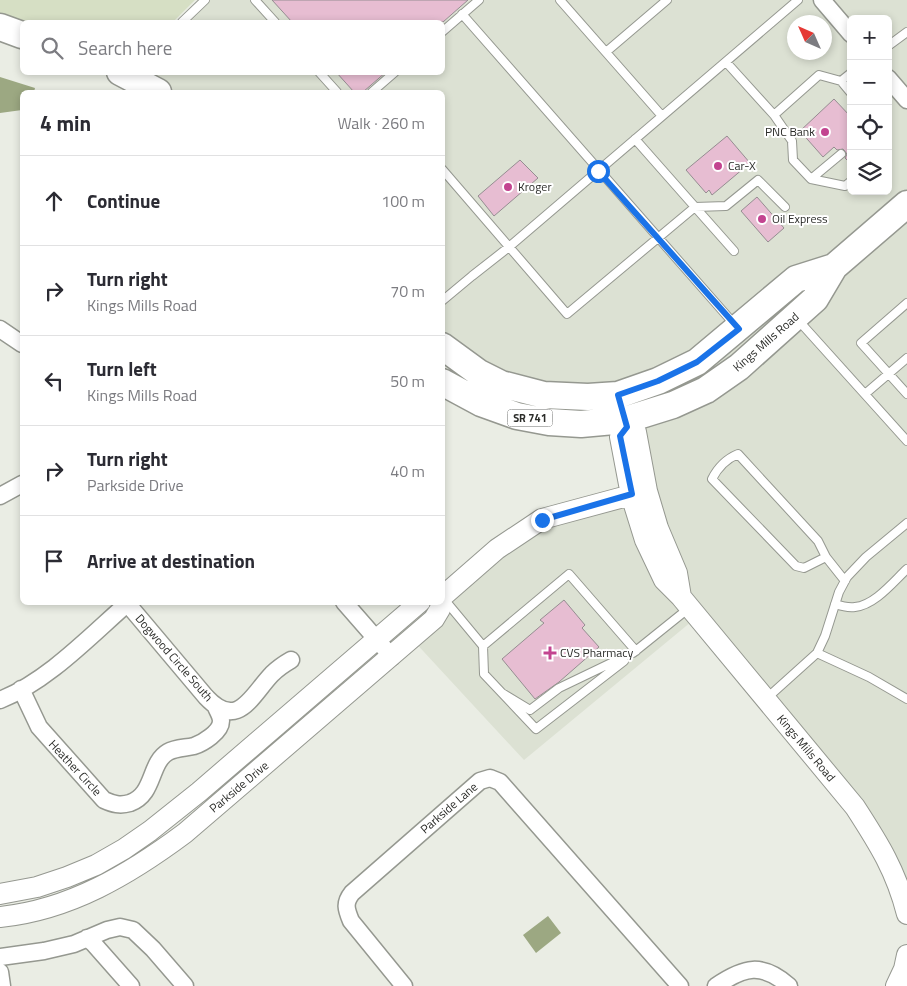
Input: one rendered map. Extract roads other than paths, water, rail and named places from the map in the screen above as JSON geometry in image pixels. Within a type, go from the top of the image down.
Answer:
[{"type":"main road","points":[[0,27],[20,34]]},
{"type":"main road","points":[[127,75],[153,86]]},
{"type":"main road","name":"Kings Mills Road","points":[[626,423],[706,390],[739,367],[815,299],[834,267],[907,204]]},
{"type":"main road","name":"Kings Mills Road","points":[[618,395],[658,381],[697,362],[739,329],[796,279],[834,267]]},
{"type":"main road","name":"SR 741","points":[[445,348],[480,373],[501,384],[544,395],[588,397],[618,395]]},
{"type":"main road","name":"SR 741","points":[[445,384],[482,404],[517,416],[549,422],[581,424],[626,423]]},
{"type":"street","points":[[822,0],[847,29]]},
{"type":"street","points":[[892,83],[907,100]]},
{"type":"street","points":[[0,330],[20,343]]},
{"type":"street","name":"Kings Mills Road","points":[[618,395],[626,423],[636,432],[647,491],[658,528],[677,573],[685,602]]},
{"type":"street","name":"Kings Mills Road","points":[[626,423],[620,436],[632,494],[646,540],[664,580],[685,602],[849,800],[878,842],[893,870],[907,914]]},
{"type":"street","points":[[0,496],[20,485]]},
{"type":"street","points":[[445,594],[497,549],[542,520],[632,494]]},
{"type":"street","points":[[0,700],[33,682],[58,663],[125,605]]},
{"type":"street","name":"Dogwood Circle South","points":[[129,605],[216,707],[225,711],[230,712],[245,705],[272,674],[291,660]]},
{"type":"street","points":[[347,605],[392,657]]},
{"type":"street","name":"Parkside Drive","points":[[0,917],[40,910],[70,900],[117,879],[152,858],[185,833],[228,782],[376,639],[416,605]]},
{"type":"street","name":"Parkside Drive","points":[[0,894],[37,887],[96,865],[228,782],[392,657],[434,619],[441,605]]},
{"type":"street","name":"Heather Circle","points":[[21,689],[33,716],[46,737],[104,800],[114,805],[130,803],[143,794],[159,761],[167,752],[195,746],[206,740],[216,731],[221,720],[216,707]]},
{"type":"street","name":"Parkside Lane","points":[[404,986],[351,921],[346,909],[346,900],[352,892],[480,781],[490,778],[500,782],[680,986]]},
{"type":"street","points":[[0,957],[44,952],[120,927],[133,930],[153,949],[185,986]]},
{"type":"street","points":[[87,938],[131,986]]},
{"type":"street","points":[[896,986],[904,969],[907,955]]},
{"type":"street","points":[[716,986],[737,972],[754,970],[770,972],[789,986]]},
{"type":"street","points":[[0,972],[2,986]]},
{"type":"lane","points":[[184,20],[205,0]]},
{"type":"lane","points":[[255,0],[273,20]]},
{"type":"lane","points":[[445,29],[479,0]]},
{"type":"lane","points":[[560,0],[662,116]]},
{"type":"lane","points":[[606,52],[667,0]]},
{"type":"lane","points":[[445,298],[509,248],[798,0]]},
{"type":"lane","points":[[462,14],[598,171],[739,329]]},
{"type":"lane","points":[[892,43],[907,32]]},
{"type":"lane","points":[[726,62],[774,114],[792,141],[793,160],[811,179],[845,186],[847,184]]},
{"type":"lane","points":[[322,75],[335,90]]},
{"type":"lane","points":[[377,90],[392,75]]},
{"type":"lane","points":[[774,114],[819,75],[841,81],[847,88]]},
{"type":"lane","points":[[841,81],[847,76]]},
{"type":"lane","points":[[635,140],[734,251]]},
{"type":"lane","points":[[811,179],[841,154]]},
{"type":"lane","points":[[445,173],[567,314],[695,207],[726,206],[758,180],[785,208]]},
{"type":"lane","points":[[907,303],[861,343],[907,394]]},
{"type":"lane","points":[[796,317],[907,441]]},
{"type":"lane","points":[[865,394],[907,358]]},
{"type":"lane","points":[[826,557],[804,568],[796,566],[712,479],[716,470],[728,458],[738,454],[818,541],[826,557],[845,581]]},
{"type":"lane","points":[[765,699],[816,652],[825,636],[834,604],[845,581],[866,557],[907,522]]},
{"type":"lane","points":[[834,604],[847,607],[864,604],[875,598],[907,569]]},
{"type":"lane","points":[[484,646],[568,574],[636,651]]},
{"type":"lane","points":[[445,600],[484,646],[484,674],[536,729],[636,651],[685,602]]},
{"type":"lane","points":[[502,693],[530,710],[559,688],[636,651]]},
{"type":"lane","points":[[816,652],[869,677],[907,700]]},
{"type":"place","name":"PNC Bank","points":[[825,132]]},
{"type":"place","name":"Car-X","points":[[718,166]]},
{"type":"place","name":"Kroger","points":[[508,187]]},
{"type":"place","name":"Oil Express","points":[[762,219]]},
{"type":"place","name":"CVS Pharmacy","points":[[550,653]]}]
